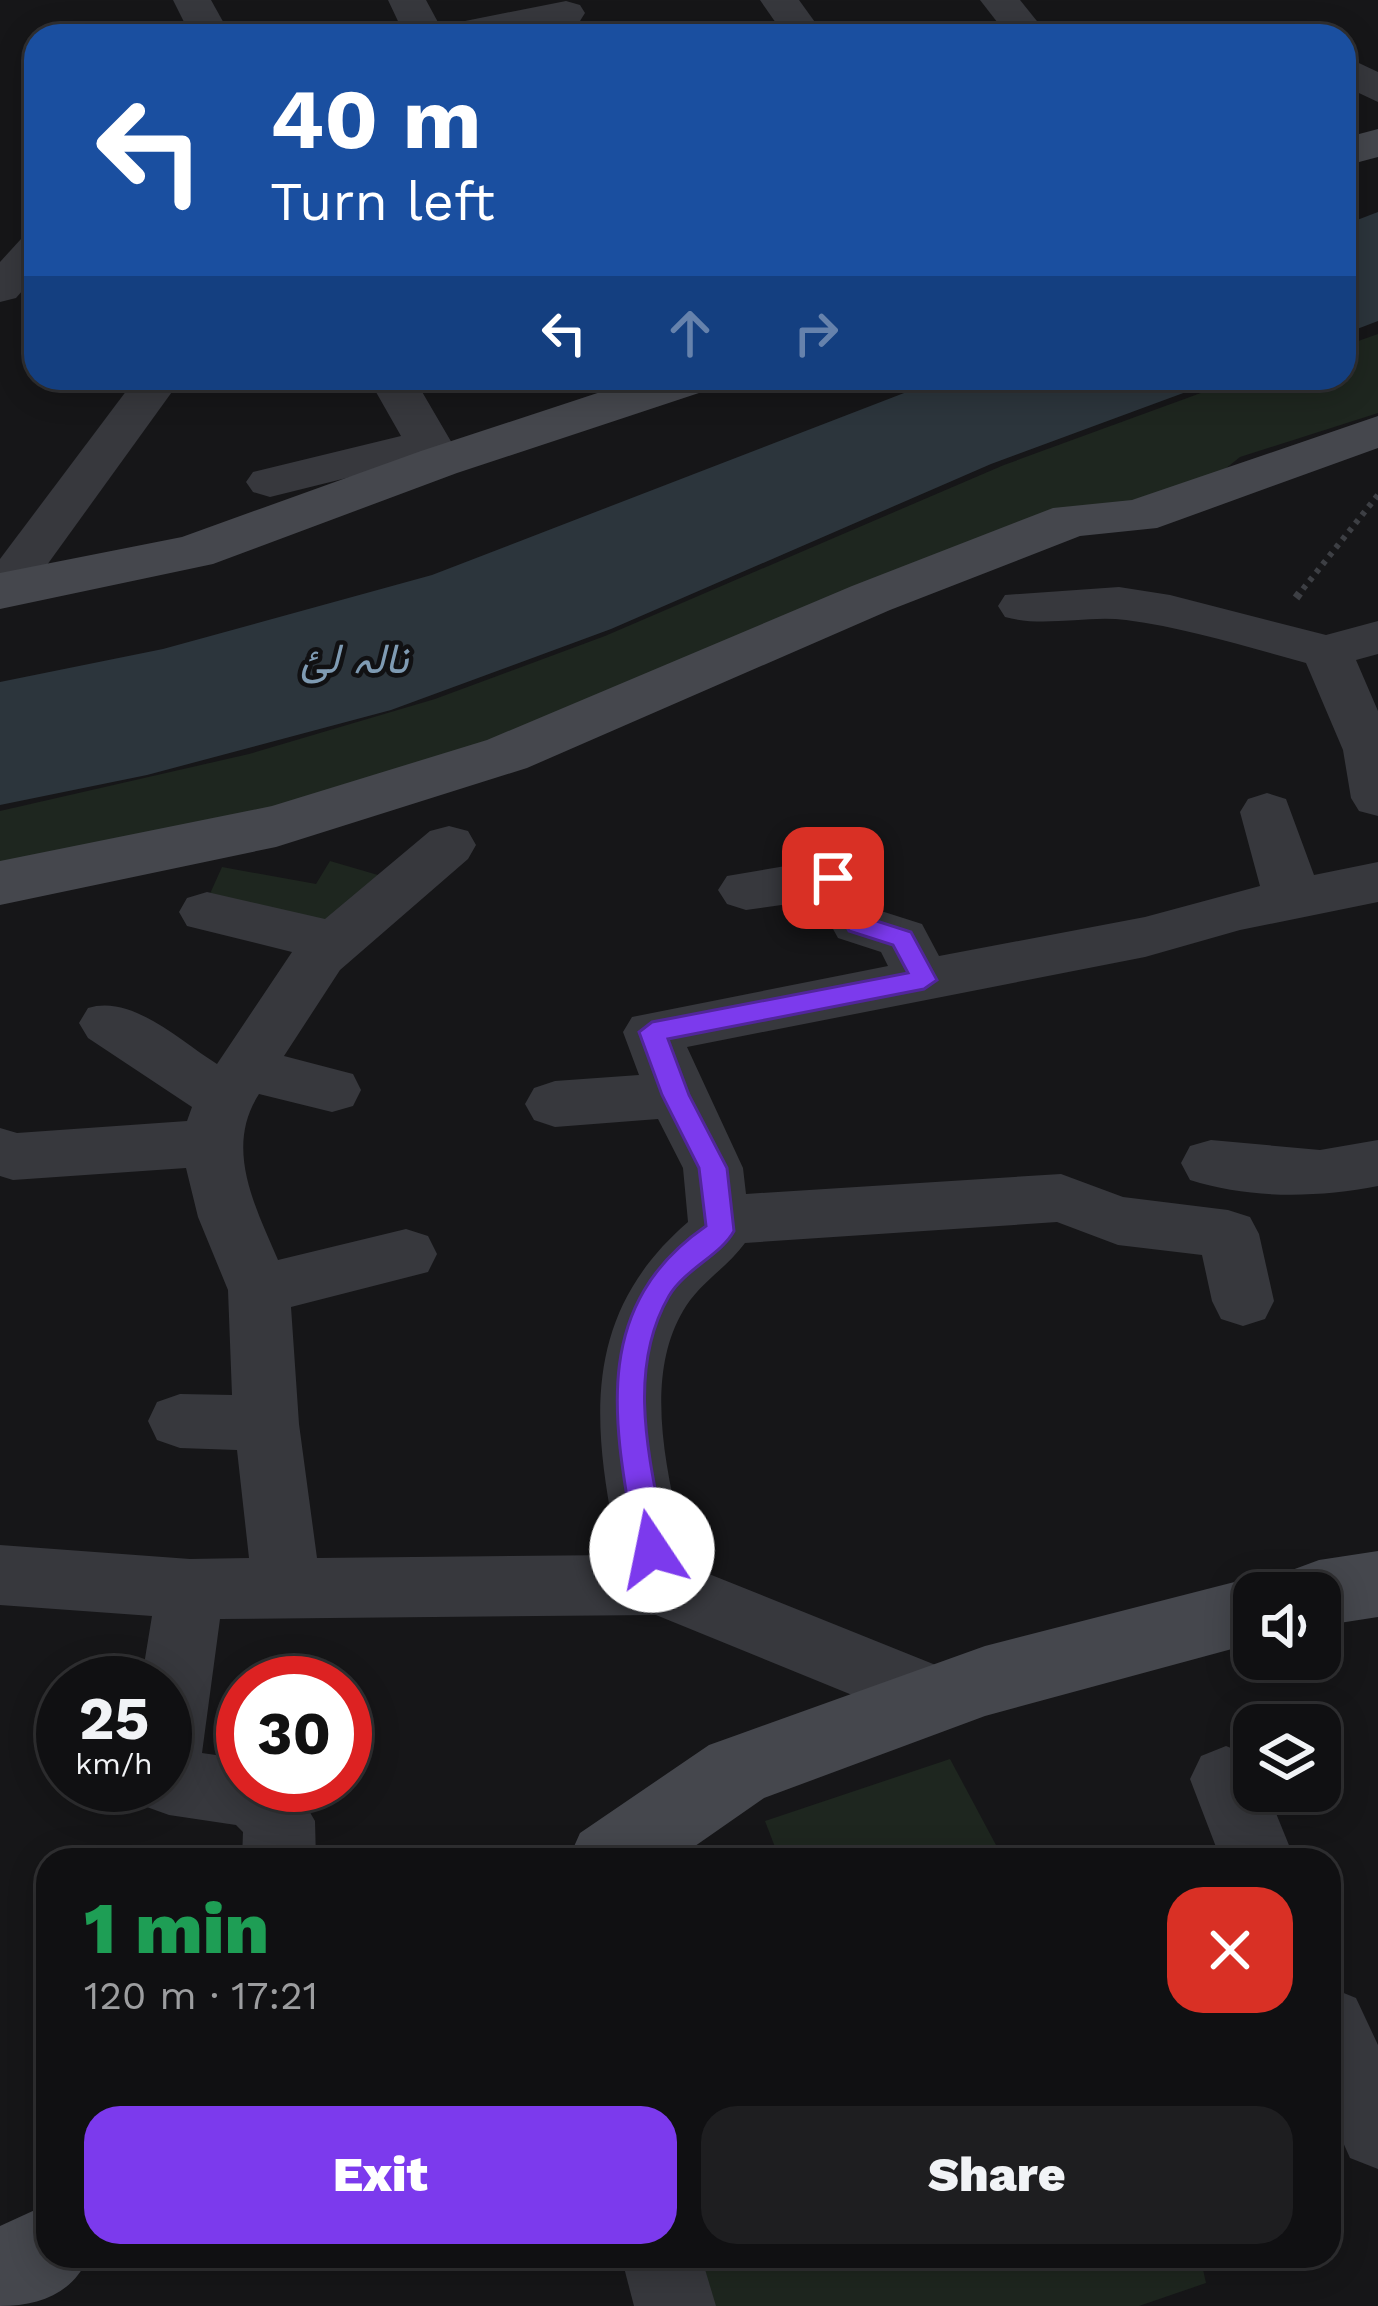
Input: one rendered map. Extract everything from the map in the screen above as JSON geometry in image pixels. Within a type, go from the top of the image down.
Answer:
[{"type":"street","points":[[520,24],[568,16]]},
{"type":"street","points":[[0,290],[24,262]]},
{"type":"street","points":[[1,591],[150,390]]},
{"type":"street","points":[[398,390],[434,453]]},
{"type":"street","points":[[1,591],[194,552],[434,453],[620,390]]},
{"type":"street","points":[[0,883],[276,826],[507,754],[871,598],[1072,520],[1138,516],[1378,431]]},
{"type":"street","points":[[270,482],[434,453]]},
{"type":"street","points":[[1023,606],[1119,603],[1169,610],[1305,646],[1378,637]]},
{"type":"street","points":[[1305,646],[1376,773]]},
{"type":"street","points":[[1267,812],[1284,860],[1290,899]]},
{"type":"street","points":[[287,1590],[266,1424],[259,1290],[229,1217],[227,1104],[297,986],[353,939],[449,845]]},
{"type":"street","points":[[746,890],[833,878],[858,924],[902,938],[924,980]]},
{"type":"street","points":[[659,1585],[632,1439],[630,1373],[644,1317],[662,1284],[692,1251],[720,1231],[713,1168],[676,1095],[652,1032],[1144,937],[1290,899],[1378,885]]},
{"type":"street","points":[[206,912],[353,939]]},
{"type":"street","points":[[109,1023],[227,1104]]},
{"type":"street","points":[[0,1151],[14,1157],[227,1104],[332,1090]]},
{"type":"street","points":[[555,1104],[676,1095]]},
{"type":"street","points":[[1211,1163],[1320,1174],[1378,1163]]},
{"type":"street","points":[[719,1220],[1061,1198],[1118,1221],[1228,1234],[1244,1301]]},
{"type":"street","points":[[259,1290],[406,1254]]},
{"type":"street","points":[[180,1421],[266,1424]]},
{"type":"street","points":[[6,1582],[287,1590],[659,1585],[938,1698]]},
{"type":"street","points":[[1341,1590],[1378,1585]]},
{"type":"street","points":[[190,1589],[166,1752],[169,1782],[256,1794],[279,1821],[279,1848]]},
{"type":"street","points":[[625,1848],[736,1771],[986,1681],[1233,1616]]},
{"type":"street","points":[[1226,1779],[1253,1848]]},
{"type":"street","points":[[1341,2051],[1378,2130]]},
{"type":"street","points":[[0,2276],[36,2255]]},
{"type":"street","points":[[664,2268],[675,2306]]},
{"type":"path","points":[[1305,646],[1296,597],[1378,495]]},
{"type":"shaded area","points":[[1378,334],[1378,413],[1240,457],[1214,478],[290,812],[0,878],[0,811],[249,754],[435,699],[605,636],[1004,465],[1209,390],[1356,390],[1356,342]]},
{"type":"shaded area","points":[[330,861],[395,880],[336,937],[204,907],[222,867],[316,884]]},
{"type":"shaded area","points":[[950,1759],[998,1848],[775,1848],[765,1821]]},
{"type":"shaded area","points":[[695,2268],[1203,2268],[1206,2283],[1139,2306],[704,2306]]},
{"type":"water","points":[[1378,212],[1378,321],[1356,329],[1356,220]]},
{"type":"water","name":"نالہ لئ","points":[[912,390],[1191,390],[991,464],[611,629],[391,710],[147,775],[0,805],[0,682],[163,649],[432,575]]},
{"type":"route","points":[[652,1550],[632,1439],[630,1373],[644,1317],[662,1284],[692,1251],[720,1231],[713,1168],[676,1095],[652,1032],[924,980],[902,938],[858,924],[833,878]]}]
